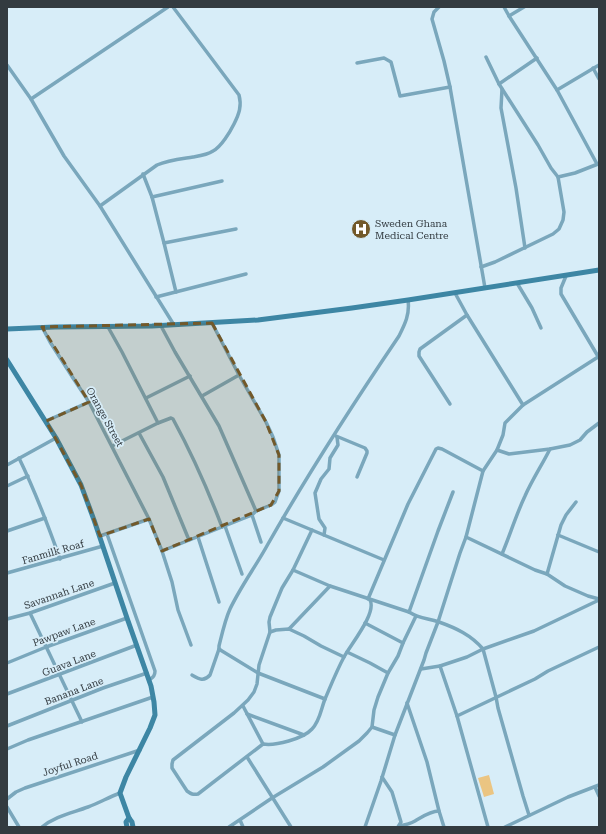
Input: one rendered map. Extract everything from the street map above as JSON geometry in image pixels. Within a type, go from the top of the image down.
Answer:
[{"type":"street","points":[[31,99],[168,7]]},
{"type":"street","points":[[100,206],[157,165],[166,161],[205,155],[213,152],[231,129],[240,109],[241,102],[239,95],[173,7]]},
{"type":"street","points":[[439,7],[434,12],[432,20],[450,87],[485,288]]},
{"type":"street","points":[[504,7],[557,90],[598,164],[558,177]]},
{"type":"street","points":[[510,16],[524,7]]},
{"type":"street","points":[[481,267],[495,262],[553,234],[560,229],[564,212],[558,177],[499,84],[486,57]]},
{"type":"street","points":[[357,62],[384,58],[391,62],[400,96],[450,87]]},
{"type":"street","points":[[499,84],[537,58]]},
{"type":"street","points":[[7,65],[31,99],[64,156],[100,206],[174,325]]},
{"type":"street","points":[[557,90],[599,65]]},
{"type":"street","points":[[593,68],[599,79]]},
{"type":"street","points":[[502,88],[501,108],[516,188],[525,248]]},
{"type":"street","points":[[143,174],[152,197],[176,292]]},
{"type":"street","points":[[152,197],[222,181]]},
{"type":"street","points":[[164,243],[236,229]]},
{"type":"street","points":[[7,329],[42,327],[161,326],[258,320],[408,300],[599,270]]},
{"type":"street","points":[[156,297],[246,274]]},
{"type":"street","points":[[366,827],[395,736],[438,622],[466,537],[483,471],[497,450],[503,434],[505,423],[524,405],[599,357],[561,294],[561,288],[566,276]]},
{"type":"street","points":[[517,283],[532,308],[541,328]]},
{"type":"street","points":[[455,293],[467,315],[524,405]]},
{"type":"street","points":[[192,675],[204,680],[210,675],[219,649],[229,610],[240,589],[261,557],[283,518],[399,336],[408,313],[408,300]]},
{"type":"street","points":[[450,404],[419,352],[467,315]]},
{"type":"street","points":[[162,551],[252,515],[256,511],[275,502],[279,491],[279,455],[273,437],[212,323]]},
{"type":"street","points":[[161,326],[219,426],[256,511]]},
{"type":"street","name":"Orange Street","points":[[42,327],[89,402],[150,518],[172,582],[178,610],[191,645]]},
{"type":"street","points":[[108,327],[158,423]]},
{"type":"street","points":[[7,360],[56,438],[87,498],[154,697],[155,715],[120,793],[133,827]]},
{"type":"street","points":[[202,396],[239,375]]},
{"type":"street","points":[[146,398],[190,376]]},
{"type":"street","points":[[46,421],[89,402]]},
{"type":"street","points":[[112,446],[158,423],[171,418],[173,419],[190,451],[209,493],[242,574]]},
{"type":"street","points":[[497,450],[509,454],[570,445],[580,440],[586,432],[599,423]]},
{"type":"street","points":[[139,433],[163,477],[189,540]]},
{"type":"street","points":[[336,435],[365,448],[367,451],[357,477]]},
{"type":"street","points":[[324,535],[325,528],[319,519],[315,493],[321,479],[328,469],[330,458],[338,445],[336,435]]},
{"type":"street","points":[[7,465],[56,438]]},
{"type":"street","points":[[369,599],[408,504],[436,449],[442,449],[483,471]]},
{"type":"street","points":[[502,554],[530,485],[550,449]]},
{"type":"street","points":[[19,458],[28,476],[60,559]]},
{"type":"street","points":[[7,486],[28,476]]},
{"type":"street","points":[[409,612],[453,492]]},
{"type":"street","points":[[547,574],[561,525],[566,515],[576,502]]},
{"type":"street","points":[[252,515],[261,542]]},
{"type":"street","points":[[7,531],[45,518]]},
{"type":"street","points":[[100,536],[150,518]]},
{"type":"street","points":[[283,518],[384,560]]},
{"type":"street","points":[[312,530],[293,570],[282,588],[270,616],[270,632],[259,665],[257,684],[254,692],[242,706],[173,760],[172,768],[191,794],[198,794],[263,744],[268,745],[281,742],[304,735],[311,730],[320,715],[325,699],[344,657],[365,623],[372,608],[372,603],[369,599]]},
{"type":"street","points":[[107,534],[155,671],[154,676],[149,680]]},
{"type":"street","points":[[558,535],[599,552]]},
{"type":"street","points":[[198,537],[219,602]]},
{"type":"street","points":[[466,537],[535,570],[547,574],[565,586],[599,600]]},
{"type":"street","name":"Fanmilk Roaf","points":[[7,573],[103,546]]},
{"type":"street","points":[[293,570],[330,586],[409,612],[422,619],[438,622],[466,634],[478,644],[483,650],[529,815]]},
{"type":"street","name":"Savannah Lane","points":[[7,619],[30,613],[115,583]]},
{"type":"street","points":[[289,629],[330,586]]},
{"type":"street","points":[[421,669],[440,666],[467,657],[534,631],[599,600]]},
{"type":"street","points":[[30,613],[82,722]]},
{"type":"street","points":[[229,827],[344,752],[359,741],[372,727],[374,710],[378,697],[416,616]]},
{"type":"street","name":"Pawpaw Lane","points":[[7,663],[46,647],[127,618]]},
{"type":"street","points":[[365,623],[403,643]]},
{"type":"street","points":[[270,632],[289,629],[344,657]]},
{"type":"street","name":"Guava Lane","points":[[7,694],[137,645]]},
{"type":"street","points":[[457,716],[599,647]]},
{"type":"street","points":[[219,649],[258,673],[325,699]]},
{"type":"street","points":[[347,652],[388,673]]},
{"type":"street","points":[[440,666],[457,716],[488,827]]},
{"type":"street","name":"Banana Lane","points":[[7,726],[71,700],[147,673]]},
{"type":"street","points":[[7,750],[28,740],[154,697]]},
{"type":"street","points":[[407,703],[427,762],[444,827]]},
{"type":"street","points":[[242,706],[263,744]]},
{"type":"street","points":[[247,714],[304,735]]},
{"type":"street","points":[[372,727],[395,736]]},
{"type":"street","name":"Joyful Road","points":[[7,799],[16,792],[25,788],[140,750]]},
{"type":"street","points":[[247,757],[291,827]]},
{"type":"street","points":[[382,777],[392,792],[401,822],[398,827]]},
{"type":"street","points":[[505,827],[568,797],[597,786],[599,796]]},
{"type":"street","points":[[42,827],[56,818],[120,793]]},
{"type":"street","points":[[7,807],[19,827]]},
{"type":"street","points":[[398,827],[414,822],[435,811],[439,811]]},
{"type":"street","points":[[127,827],[126,822],[129,818]]},
{"type":"street","points":[[240,820],[243,827]]},
{"type":"highlighted area","points":[[212,323],[266,422],[279,455],[279,491],[271,505],[162,551],[149,519],[100,536],[81,485],[46,421],[89,402],[42,327]]},
{"type":"shaded area","points":[[489,775],[494,794],[484,797],[478,778]]},
{"type":"place","name":"Sweden Ghana Medical Centre","points":[[361,229]]}]
